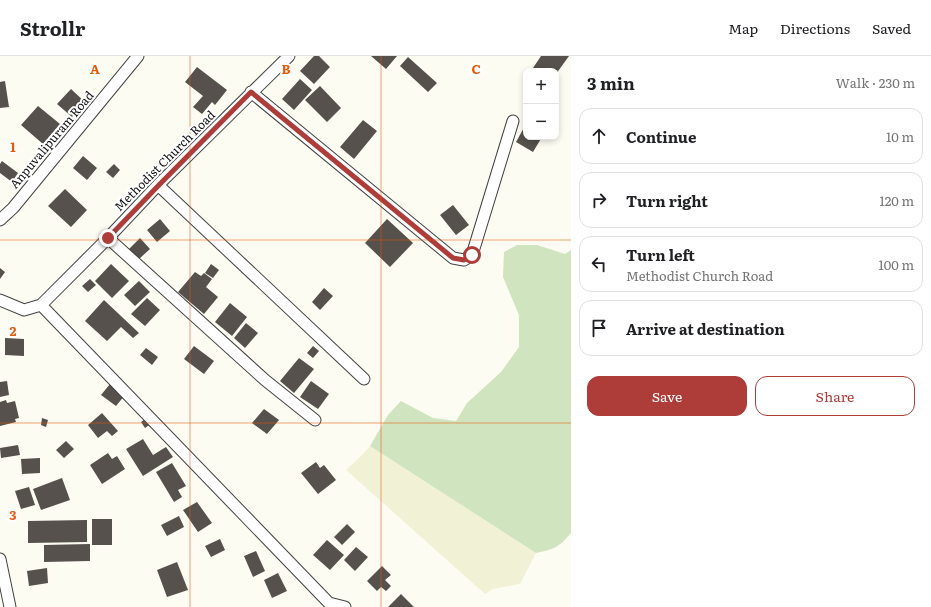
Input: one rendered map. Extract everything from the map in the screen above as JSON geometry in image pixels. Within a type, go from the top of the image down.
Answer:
[{"type":"street","name":"Anpuvalipuram Road","points":[[0,220],[13,208],[138,56]]},
{"type":"street","name":"Methodist Church Road","points":[[41,305],[251,92],[289,56]]},
{"type":"street","points":[[251,92],[453,258],[464,260],[472,255],[513,121]]},
{"type":"street","points":[[158,186],[364,379]]},
{"type":"street","points":[[108,238],[265,380],[315,420]]},
{"type":"street","points":[[0,300],[24,310],[41,305],[329,603],[345,607]]},
{"type":"street","points":[[0,559],[10,607]]},
{"type":"green space","points":[[517,245],[537,245],[565,254],[571,250],[571,533],[556,547],[536,553],[370,446],[388,415],[401,401],[433,418],[456,421],[467,403],[501,372],[519,347],[519,315],[503,277],[504,252]]},
{"type":"green space","points":[[370,446],[536,553],[520,584],[493,589],[485,594],[346,470]]},
{"type":"building","points":[[314,56],[319,56],[330,67],[314,84],[300,71]]},
{"type":"building","points":[[371,56],[397,56],[386,69]]},
{"type":"building","points":[[541,56],[569,56],[559,70],[559,68],[533,68]]},
{"type":"building","points":[[408,57],[437,83],[428,92],[400,66]]},
{"type":"building","points":[[197,67],[227,90],[215,105],[212,102],[202,114],[193,107],[203,96],[185,82]]},
{"type":"building","points":[[300,79],[312,90],[294,110],[282,99]]},
{"type":"building","points":[[5,81],[9,107],[0,108],[0,82]]},
{"type":"building","points":[[320,86],[341,108],[327,122],[305,100]]},
{"type":"building","points":[[71,89],[86,103],[72,117],[57,104]]},
{"type":"building","points":[[38,106],[60,124],[43,144],[21,125]]},
{"type":"building","points":[[363,120],[377,131],[354,159],[340,147]]},
{"type":"building","points":[[523,129],[523,140],[540,140],[533,152],[516,142]]},
{"type":"building","points":[[83,156],[97,168],[87,180],[73,168]]},
{"type":"building","points":[[2,161],[18,173],[12,182],[0,173],[0,164]]},
{"type":"building","points":[[114,164],[120,170],[113,178],[106,172]]},
{"type":"building","points":[[65,189],[87,210],[71,227],[48,206]]},
{"type":"building","points":[[453,205],[469,225],[456,235],[440,215]]},
{"type":"building","points":[[160,219],[170,231],[157,242],[147,230]]},
{"type":"building","points":[[387,219],[413,243],[390,267],[365,243]]},
{"type":"building","points":[[140,238],[150,249],[139,259],[129,249]]},
{"type":"building","points":[[111,264],[129,281],[112,298],[95,281]]},
{"type":"building","points":[[211,264],[219,270],[213,278],[205,273]]},
{"type":"building","points":[[0,268],[5,272],[0,279]]},
{"type":"building","points":[[195,272],[201,276],[204,273],[212,279],[206,287],[218,297],[204,314],[178,292]]},
{"type":"building","points":[[90,279],[96,285],[88,292],[82,286]]},
{"type":"building","points":[[139,281],[150,292],[135,306],[124,295]]},
{"type":"building","points":[[324,288],[333,296],[320,310],[312,302]]},
{"type":"building","points":[[147,298],[160,310],[145,326],[131,314]]},
{"type":"building","points":[[104,300],[139,333],[133,338],[121,327],[107,341],[85,321]]},
{"type":"building","points":[[230,303],[247,317],[232,336],[215,322]]},
{"type":"building","points":[[246,323],[258,333],[245,348],[234,338]]},
{"type":"building","points":[[5,338],[24,339],[24,356],[5,355]]},
{"type":"building","points":[[194,346],[214,361],[204,374],[184,359]]},
{"type":"building","points":[[313,346],[319,351],[313,358],[307,353]]},
{"type":"building","points":[[146,348],[158,357],[152,365],[140,355]]},
{"type":"building","points":[[299,358],[314,369],[294,393],[280,381]]},
{"type":"building","points":[[7,381],[9,395],[0,397],[0,382]]},
{"type":"building","points":[[311,381],[329,394],[318,409],[300,397]]},
{"type":"building","points":[[110,384],[125,395],[116,406],[101,395]]},
{"type":"building","points":[[6,400],[7,403],[15,401],[19,418],[15,419],[16,422],[0,426],[0,402]]},
{"type":"building","points":[[264,409],[279,420],[267,434],[252,423]]},
{"type":"building","points":[[102,413],[118,431],[112,436],[107,431],[98,438],[88,425]]},
{"type":"building","points":[[148,417],[152,423],[145,428],[141,422]]},
{"type":"building","points":[[42,418],[48,420],[46,427],[41,425]]},
{"type":"building","points":[[143,439],[153,455],[166,447],[173,457],[143,476],[126,449]]},
{"type":"building","points":[[66,441],[74,449],[64,458],[56,450]]},
{"type":"building","points":[[18,445],[20,455],[1,458],[0,448]]},
{"type":"building","points":[[108,453],[112,459],[117,456],[125,469],[102,484],[90,465]]},
{"type":"building","points":[[40,458],[40,473],[22,474],[21,459]]},
{"type":"building","points":[[316,462],[320,468],[324,465],[336,480],[318,494],[301,473]]},
{"type":"building","points":[[172,463],[186,486],[178,490],[182,497],[174,502],[156,472]]},
{"type":"building","points":[[62,478],[70,500],[41,510],[33,489]]},
{"type":"building","points":[[29,487],[35,505],[21,509],[15,491]]},
{"type":"building","points":[[197,502],[212,523],[198,532],[183,510]]},
{"type":"building","points":[[179,516],[184,527],[167,536],[161,525]]},
{"type":"building","points":[[92,519],[112,519],[112,545],[92,545]]},
{"type":"building","points":[[87,520],[87,542],[28,543],[28,521]]},
{"type":"building","points":[[347,524],[355,532],[342,545],[334,537]]},
{"type":"building","points":[[220,539],[225,550],[211,557],[205,546]]},
{"type":"building","points":[[327,540],[344,555],[330,570],[313,555]]},
{"type":"building","points":[[90,544],[90,561],[44,562],[44,545]]},
{"type":"building","points":[[356,547],[368,557],[355,571],[344,560]]},
{"type":"building","points":[[256,551],[265,571],[253,577],[244,556]]},
{"type":"building","points":[[177,562],[188,590],[167,597],[157,570]]},
{"type":"building","points":[[382,566],[391,575],[385,580],[391,586],[386,591],[381,587],[377,591],[367,581]]},
{"type":"building","points":[[47,568],[48,583],[29,586],[27,571]]},
{"type":"building","points":[[278,573],[287,591],[272,598],[264,580]]},
{"type":"building","points":[[401,594],[414,607],[388,607]]},
{"type":"route","points":[[108,238],[251,92],[453,258],[464,260],[472,255]]}]
